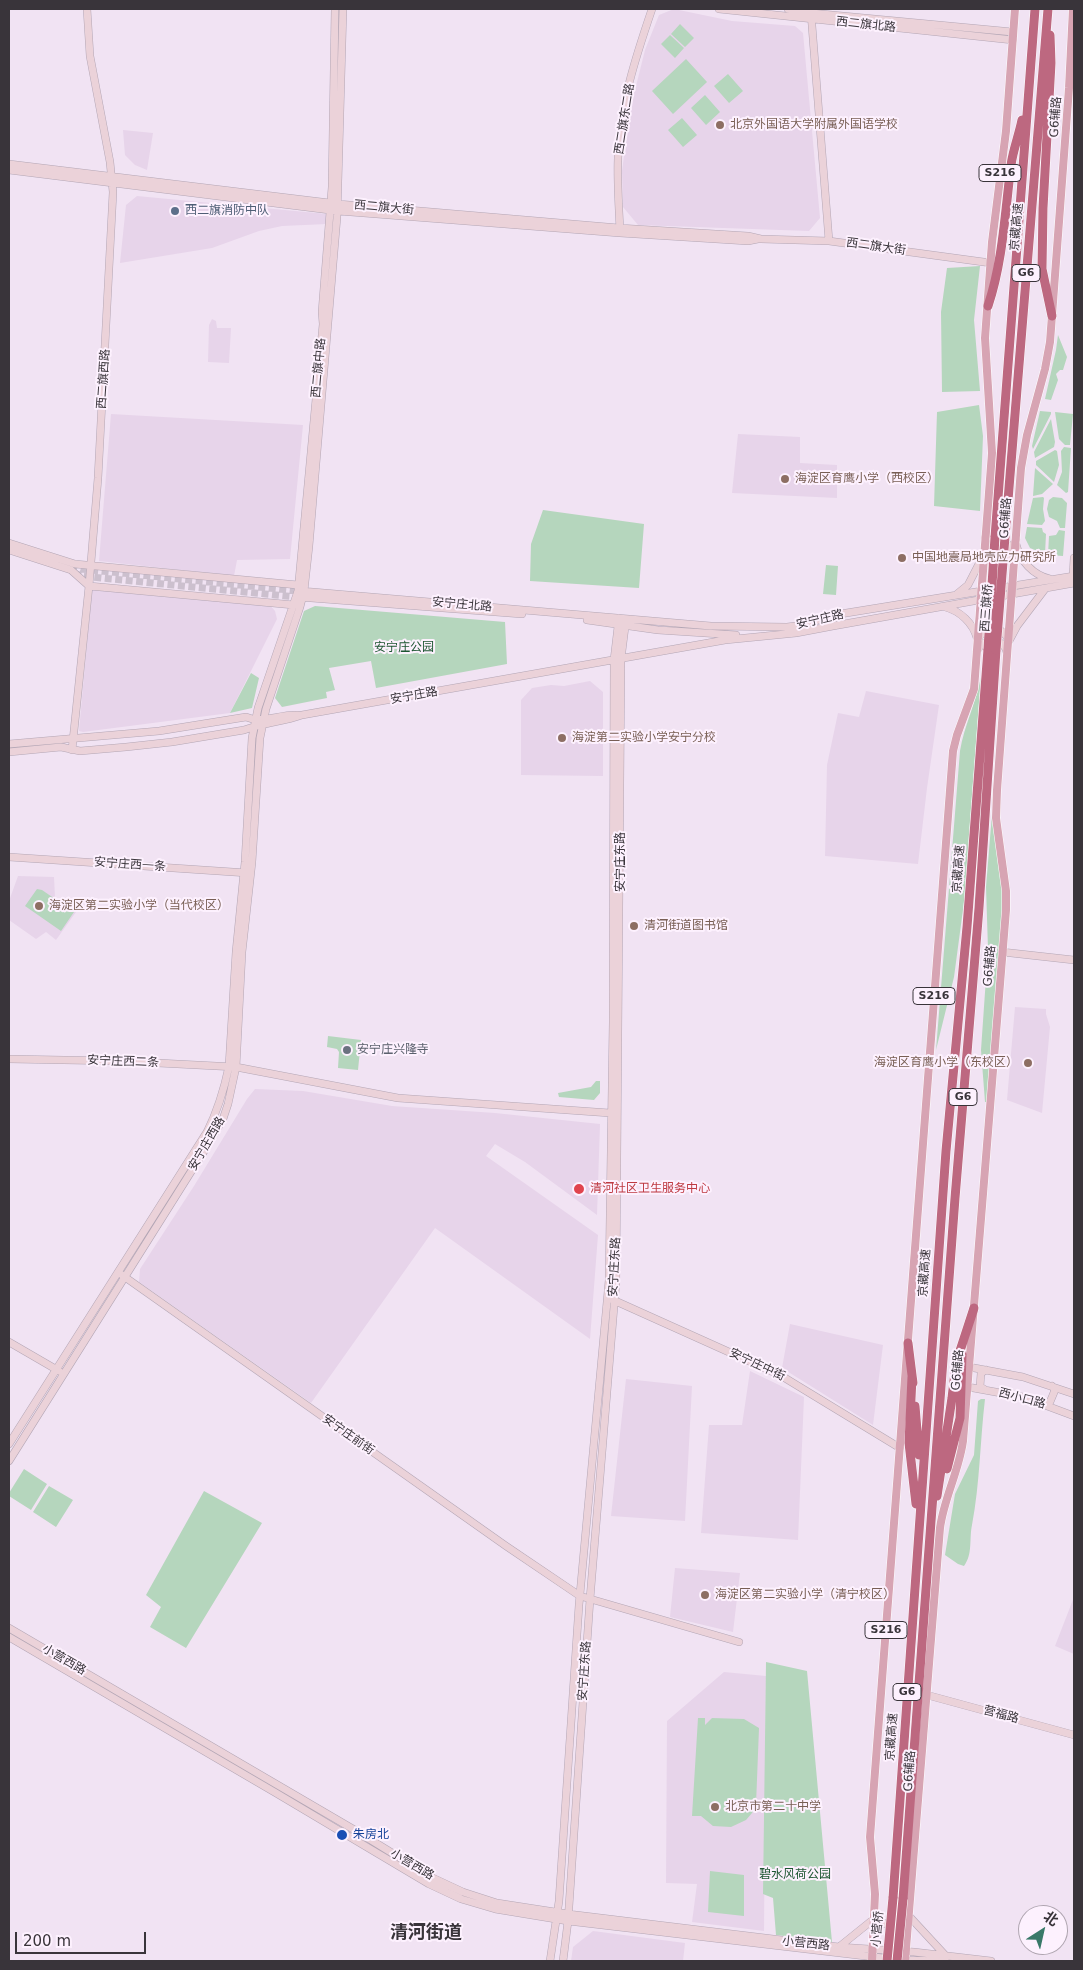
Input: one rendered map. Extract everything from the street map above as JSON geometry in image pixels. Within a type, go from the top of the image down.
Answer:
[{"type":"highway","name":"京藏高速","points":[[995,537],[1035,9]]},
{"type":"highway","name":"京藏高速","points":[[1005,537],[1049,9]]},
{"type":"highway","points":[[1049,9],[1051,63],[1043,208],[1042,269],[1052,316]]},
{"type":"highway","points":[[988,306],[995,286],[1008,206],[1012,163],[1029,95]]},
{"type":"highway","name":"西三旗桥","points":[[992,650],[995,537]]},
{"type":"highway","name":"西三旗桥","points":[[992,650],[1005,537]]},
{"type":"highway","name":"京藏高速","points":[[898,1899],[921,1487],[946,1151],[992,650]]},
{"type":"highway","name":"京藏高速","points":[[898,1899],[979,908],[992,650]]},
{"type":"highway","points":[[928,1544],[935,1512],[956,1363],[974,1308]]},
{"type":"highway","points":[[908,1343],[921,1487]]},
{"type":"highway","points":[[912,1377],[909,1443],[919,1524]]},
{"type":"highway","name":"小营桥","points":[[898,1899],[903,1961]]},
{"type":"highway","name":"小营桥","points":[[887,1961],[898,1899]]},
{"type":"main road","name":"西二旗西路","points":[[72,750],[91,564],[106,348],[112,180],[90,56],[87,9]]},
{"type":"main road","name":"西二旗中路","points":[[334,207],[335,9]]},
{"type":"main road","name":"西二旗中路","points":[[264,722],[299,594],[310,537],[334,207],[343,9]]},
{"type":"main road","name":"西二旗东二路","points":[[620,230],[618,157],[624,112],[638,51],[652,9]]},
{"type":"main road","name":"西二旗北路","points":[[719,9],[1013,36]]},
{"type":"main road","name":"西二旗北路","points":[[788,9],[811,16]]},
{"type":"main road","name":"G6辅路","points":[[873,1956],[875,1894],[870,1837],[953,751],[957,735],[972,697],[981,600],[992,444],[985,346],[991,263],[1006,132],[1015,9]]},
{"type":"main road","name":"G6辅路","points":[[903,1961],[906,1952],[940,1528],[944,1508],[962,1450],[968,1387],[1006,891],[996,809],[1012,590],[1023,456],[1047,360],[1052,316],[1073,9]]},
{"type":"main road","points":[[811,16],[830,241]]},
{"type":"main road","name":"西二旗大街","points":[[9,164],[112,180]]},
{"type":"main road","name":"西二旗大街","points":[[9,170],[112,180],[334,207],[620,230],[748,236],[760,239],[830,241],[991,263]]},
{"type":"main road","points":[[985,538],[986,544],[990,547],[1004,550],[1010,549],[1016,538]]},
{"type":"main road","points":[[1016,538],[1017,550],[1029,567],[1045,578],[1074,578]]},
{"type":"main road","points":[[9,543],[74,564],[91,564],[299,594]]},
{"type":"main road","points":[[9,550],[71,570],[89,586],[299,594]]},
{"type":"main road","points":[[984,550],[989,559],[1003,562],[1010,560],[1015,551]]},
{"type":"main road","points":[[952,596],[968,585],[984,550]]},
{"type":"main road","points":[[1074,558],[1074,578]]},
{"type":"main road","points":[[1008,647],[1012,633],[1042,592],[1074,578]]},
{"type":"main road","points":[[1012,590],[1056,579]]},
{"type":"main road","points":[[1012,590],[1042,592],[1074,588]]},
{"type":"main road","name":"安宁庄路","points":[[622,621],[727,628],[787,627],[804,625],[834,615],[981,591],[1012,590]]},
{"type":"main road","name":"安宁庄路","points":[[9,752],[61,747],[80,752],[172,742],[244,730],[255,723],[287,721],[302,715],[617,660],[756,636],[814,631],[981,600],[1012,590]]},
{"type":"main road","name":"西二旗中路","points":[[247,873],[252,738],[255,723],[299,594]]},
{"type":"main road","name":"安宁庄北路","points":[[299,594],[622,621]]},
{"type":"main road","points":[[939,607],[950,608],[965,619],[976,633],[977,641]]},
{"type":"main road","name":"安宁庄路","points":[[622,621],[658,630],[756,636]]},
{"type":"main road","name":"安宁庄东路","points":[[563,1961],[568,1917],[610,1299],[610,1113],[617,660],[622,621]]},
{"type":"main road","points":[[977,641],[982,632],[989,629],[1002,631],[1006,636],[1008,647]]},
{"type":"main road","points":[[976,653],[980,644],[988,641],[1001,643],[1008,647]]},
{"type":"main road","name":"安宁庄东路","points":[[550,1961],[562,1856],[580,1596],[601,1376],[610,1299],[616,1282],[620,1013],[617,660]]},
{"type":"main road","name":"安宁庄路","points":[[9,744],[174,729],[246,716],[255,723]]},
{"type":"main road","points":[[233,1067],[236,952],[247,873],[260,738],[264,722]]},
{"type":"main road","name":"安宁庄西一条","points":[[9,857],[247,873]]},
{"type":"main road","points":[[1002,952],[1074,960]]},
{"type":"main road","name":"安宁庄西二条","points":[[9,1059],[119,1061],[233,1067],[398,1098],[610,1113]]},
{"type":"main road","name":"安宁庄西路","points":[[9,1444],[207,1132],[222,1099],[233,1067]]},
{"type":"main road","name":"安宁庄西路","points":[[9,1461],[223,1119],[228,1104],[233,1067]]},
{"type":"main road","name":"安宁庄前街","points":[[118,1272],[499,1541],[580,1596],[590,1599]]},
{"type":"main road","name":"安宁庄中街","points":[[610,1299],[780,1375],[900,1448]]},
{"type":"main road","points":[[9,1342],[63,1374]]},
{"type":"main road","name":"西小口路","points":[[969,1367],[1023,1377],[1074,1394]]},
{"type":"main road","points":[[984,1390],[980,1386],[981,1373],[986,1370]]},
{"type":"main road","points":[[1045,1404],[1050,1403],[1054,1389],[1052,1386]]},
{"type":"main road","name":"西小口路","points":[[968,1387],[1014,1395],[1074,1414]]},
{"type":"main road","points":[[590,1599],[739,1642]]},
{"type":"main road","name":"小营西路","points":[[9,1628],[433,1878],[463,1892],[497,1903],[556,1916]]},
{"type":"main road","name":"小营西路","points":[[9,1637],[244,1773],[429,1884],[461,1899],[495,1909],[873,1956]]},
{"type":"main road","name":"营福路","points":[[927,1695],[1074,1735]]},
{"type":"main road","points":[[908,1916],[945,1958]]},
{"type":"main road","points":[[843,1961],[838,1951],[875,1920],[908,1925]]},
{"type":"main road","points":[[873,1956],[906,1952],[945,1958],[991,1961]]},
{"type":"main road","points":[[873,1956],[903,1961],[945,1958]]},
{"type":"shaded area","name":"北京外国语大学附属外国语学校","points":[[674,9],[732,21],[795,26],[803,33],[820,218],[809,231],[638,225],[623,207],[622,171],[631,105],[645,50],[659,15]]},
{"type":"shaded area","points":[[123,130],[153,133],[147,170],[135,165],[125,155]]},
{"type":"shaded area","points":[[137,196],[327,214],[327,224],[282,226],[259,231],[212,248],[120,263],[126,205]]},
{"type":"shaded area","points":[[212,319],[216,321],[217,328],[231,328],[229,363],[208,362],[209,325]]},
{"type":"shaded area","points":[[111,414],[303,425],[290,559],[237,560],[234,576],[99,561]]},
{"type":"shaded area","name":"海淀区育鹰小学（西校区）","points":[[738,434],[800,437],[800,463],[837,465],[837,498],[732,493]]},
{"type":"shaded area","points":[[92,587],[270,605],[275,611],[277,619],[230,713],[83,732],[79,731]]},
{"type":"shaded area","name":"海淀第二实验小学安宁分校","points":[[590,681],[603,692],[603,776],[521,775],[521,700],[532,688],[551,685],[564,686]]},
{"type":"shaded area","points":[[866,691],[939,705],[918,864],[825,856],[827,765],[838,713],[859,717]]},
{"type":"shaded area","name":"海淀区第二实验小学（当代校区）","points":[[18,876],[54,877],[55,897],[76,912],[56,940],[46,932],[36,939],[9,920],[9,901]]},
{"type":"shaded area","name":"海淀区育鹰小学（东校区）","points":[[1015,1007],[1046,1009],[1050,1027],[1042,1113],[1007,1100]]},
{"type":"shaded area","points":[[255,1089],[303,1091],[392,1106],[495,1113],[600,1124],[597,1215],[525,1162],[495,1144],[486,1156],[598,1235],[590,1339],[435,1228],[311,1403],[139,1282],[140,1269]]},
{"type":"shaded area","points":[[790,1324],[883,1345],[873,1425],[782,1368]]},
{"type":"shaded area","points":[[750,1371],[804,1397],[798,1540],[701,1533],[709,1425],[742,1425]]},
{"type":"shaded area","points":[[626,1379],[692,1386],[685,1521],[611,1516]]},
{"type":"shaded area","name":"海淀区第二实验小学（清宁校区）","points":[[675,1568],[740,1573],[733,1632],[670,1617]]},
{"type":"shaded area","points":[[1074,1597],[1074,1654],[1055,1646]]},
{"type":"shaded area","name":"北京市第二十中学","points":[[724,1672],[766,1676],[764,1931],[692,1922],[697,1884],[666,1883],[667,1721]]},
{"type":"shaded area","points":[[593,1931],[685,1943],[683,1961],[571,1961],[573,1947]]},
{"type":"green space","points":[[680,24],[694,38],[685,47],[671,34]]},
{"type":"green space","points":[[670,35],[684,48],[675,58],[661,44]]},
{"type":"green space","points":[[686,59],[707,82],[673,114],[652,91]]},
{"type":"green space","points":[[728,74],[743,91],[729,103],[714,86]]},
{"type":"green space","points":[[705,95],[720,112],[706,125],[691,108]]},
{"type":"green space","points":[[682,118],[697,135],[683,147],[668,130]]},
{"type":"green space","points":[[980,266],[974,320],[980,391],[942,392],[941,312],[947,268]]},
{"type":"green space","points":[[1058,335],[1067,357],[1063,370],[1056,374],[1058,380],[1051,400],[1045,399]]},
{"type":"green space","points":[[979,405],[983,436],[980,511],[934,506],[937,412]]},
{"type":"green space","points":[[1040,411],[1051,412],[1051,414],[1033,449],[1032,446]]},
{"type":"green space","points":[[1055,412],[1073,414],[1070,445],[1065,445],[1059,439]]},
{"type":"green space","points":[[1051,419],[1055,442],[1054,447],[1035,458],[1034,452]]},
{"type":"green space","points":[[1064,447],[1071,448],[1068,492],[1066,493],[1057,485],[1062,472],[1061,451]]},
{"type":"green space","points":[[1055,450],[1057,451],[1059,465],[1054,482],[1036,465],[1036,461]]},
{"type":"green space","points":[[1035,468],[1053,484],[1042,494],[1033,496]]},
{"type":"green space","points":[[1043,497],[1045,521],[1042,525],[1027,524],[1033,498]]},
{"type":"green space","points":[[1053,497],[1062,498],[1067,503],[1065,528],[1060,528],[1057,521],[1049,517],[1047,509],[1049,500]]},
{"type":"green space","points":[[543,510],[644,524],[639,588],[530,581],[531,544]]},
{"type":"green space","points":[[1027,527],[1042,528],[1046,534],[1045,554],[1030,548],[1025,538]]},
{"type":"green space","points":[[1059,530],[1065,531],[1063,556],[1048,555],[1049,536],[1056,535]]},
{"type":"green space","points":[[826,565],[838,566],[836,595],[823,594]]},
{"type":"green space","name":"安宁庄公园","points":[[315,606],[505,622],[507,664],[376,688],[371,661],[329,668],[335,690],[326,692],[327,698],[282,707],[275,698],[304,611]]},
{"type":"green space","points":[[251,673],[259,678],[252,708],[230,713]]},
{"type":"green space","points":[[981,677],[964,902],[954,977],[936,1050],[960,751]]},
{"type":"green space","points":[[992,814],[1002,883],[1003,907],[989,1102],[985,1102],[981,1050],[988,949],[986,887]]},
{"type":"green space","points":[[37,889],[42,890],[74,912],[61,931],[25,906]]},
{"type":"green space","points":[[328,1036],[361,1040],[358,1070],[338,1068],[339,1052],[337,1049],[327,1047]]},
{"type":"green space","points":[[596,1081],[600,1081],[600,1093],[594,1100],[559,1097],[558,1093],[591,1087]]},
{"type":"green space","points":[[985,1399],[975,1509],[970,1551],[964,1566],[945,1555],[955,1494],[974,1455],[978,1401]]},
{"type":"green space","points":[[24,1469],[47,1484],[31,1510],[9,1496]]},
{"type":"green space","points":[[49,1486],[73,1500],[56,1527],[33,1512]]},
{"type":"green space","points":[[204,1491],[262,1523],[186,1648],[150,1627],[161,1607],[146,1595]]},
{"type":"green space","name":"碧水风荷公园","points":[[766,1662],[807,1671],[832,1942],[776,1935],[773,1898],[763,1894]]},
{"type":"green space","points":[[698,1718],[705,1718],[705,1725],[712,1718],[744,1719],[759,1728],[756,1805],[746,1820],[731,1827],[713,1826],[701,1816],[692,1816]]},
{"type":"green space","points":[[710,1871],[744,1875],[744,1916],[708,1912]]},
{"type":"tunnel","points":[[71,565],[82,569],[298,591]]},
{"type":"tunnel","points":[[74,573],[81,576],[296,597]]},
{"type":"place","name":"北京外国语大学附属外国语学校","points":[[720,125]]},
{"type":"place","name":"西二旗消防中队","points":[[175,211]]},
{"type":"place","name":"海淀区育鹰小学（西校区）","points":[[785,479]]},
{"type":"place","name":"中国地震局地壳应力研究所","points":[[902,558]]},
{"type":"place","name":"海淀第二实验小学安宁分校","points":[[562,738]]},
{"type":"place","name":"海淀区第二实验小学（当代校区）","points":[[39,906]]},
{"type":"place","name":"清河街道图书馆","points":[[634,926]]},
{"type":"place","name":"安宁庄兴隆寺","points":[[347,1050]]},
{"type":"place","name":"海淀区育鹰小学（东校区）","points":[[1028,1063]]},
{"type":"place","name":"清河社区卫生服务中心","points":[[579,1189]]},
{"type":"place","name":"海淀区第二实验小学（清宁校区）","points":[[705,1595]]},
{"type":"place","name":"北京市第二十中学","points":[[715,1807]]},
{"type":"place","name":"朱房北","points":[[342,1835]]},
{"type":"district","name":"清河街道","points":[[426,1933]]}]
